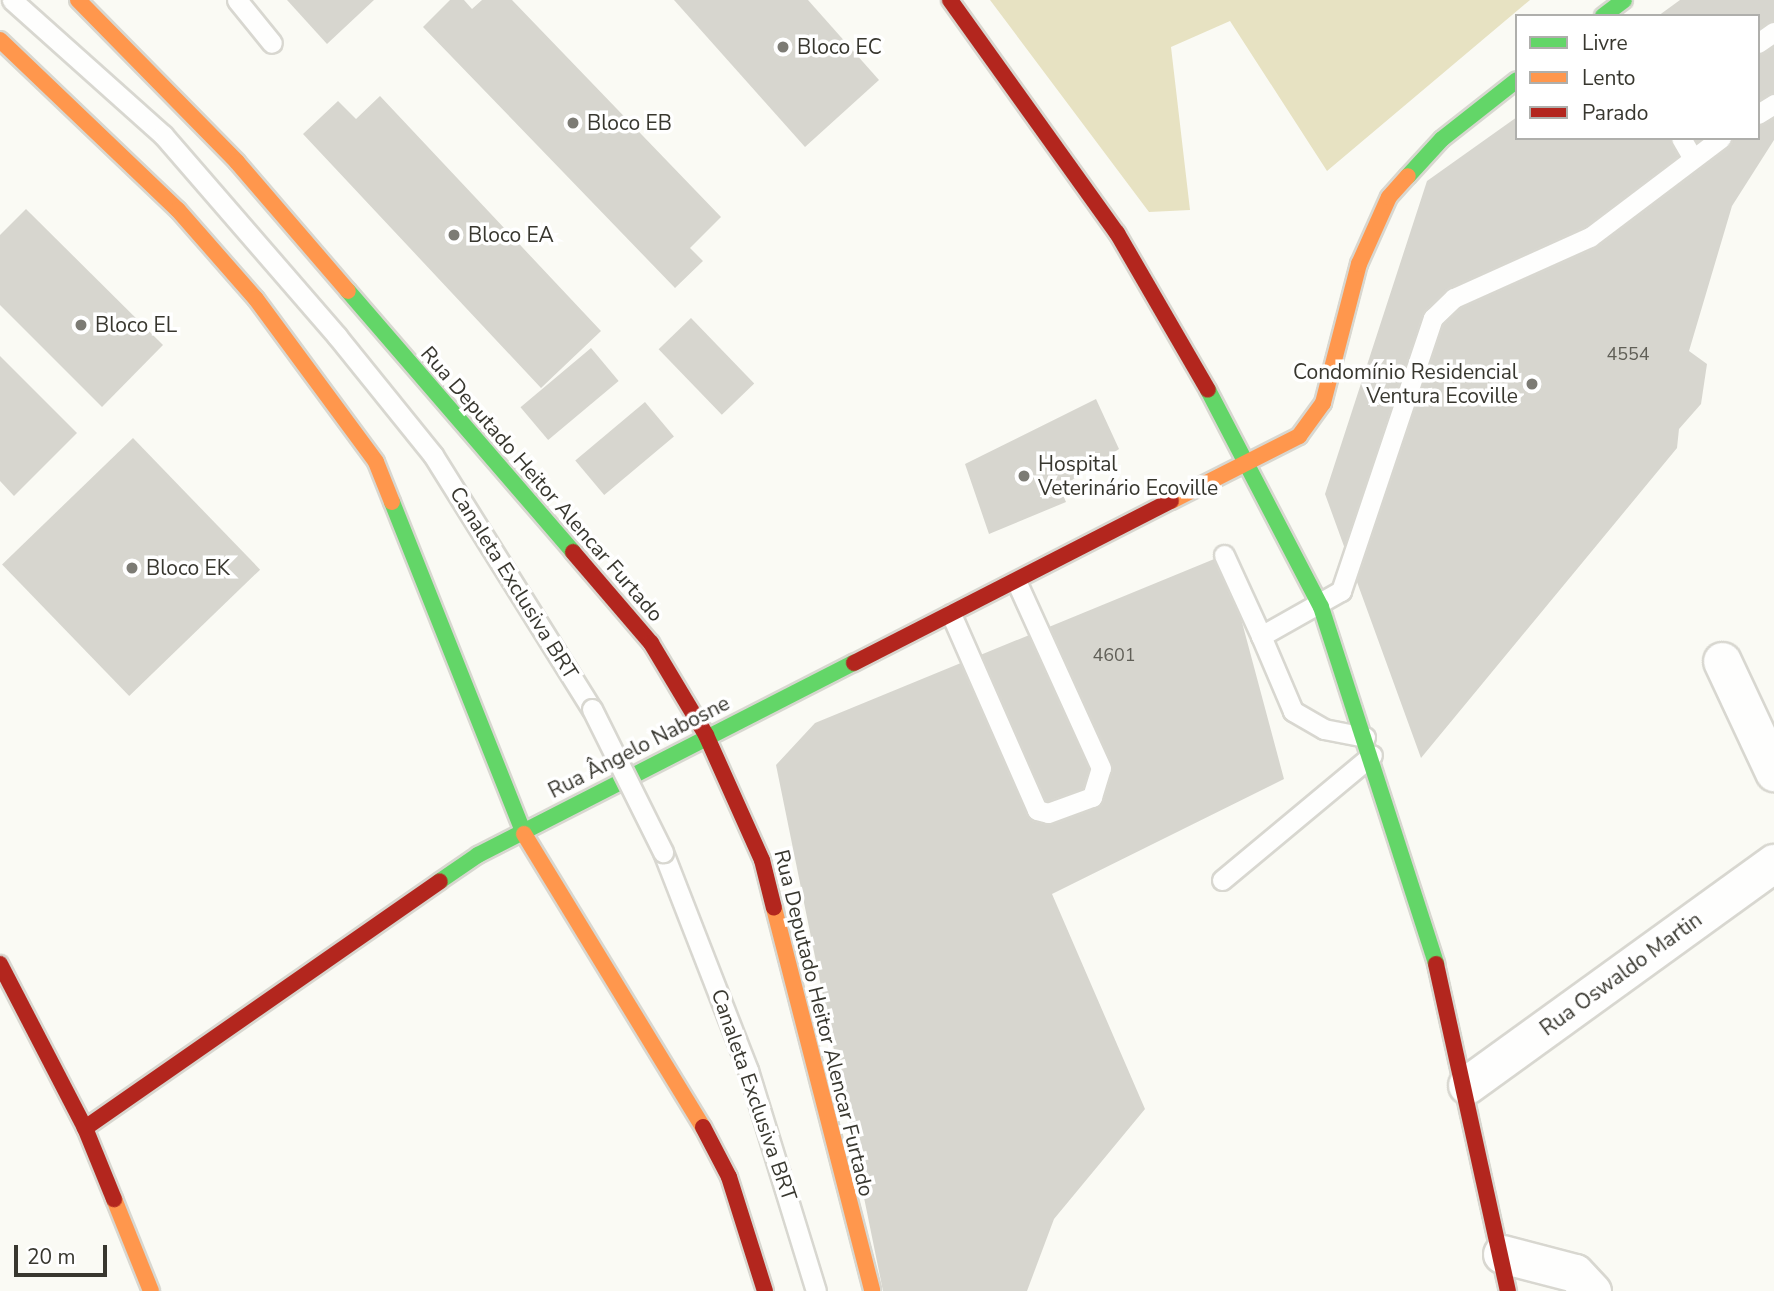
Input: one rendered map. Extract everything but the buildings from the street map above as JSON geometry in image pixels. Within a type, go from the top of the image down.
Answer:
[{"type":"street","name":"Rua Deputado Heitor Alencar Furtado","points":[[78,0],[237,162],[613,592],[706,735],[744,815],[778,911],[872,1291]]},
{"type":"street","points":[[950,0],[1117,233],[1249,465],[1321,607],[1370,746],[1467,1085],[1508,1291]]},
{"type":"street","points":[[1606,14],[1624,0]]},
{"type":"street","points":[[0,40],[186,220],[256,299],[376,462],[522,830],[708,1135],[729,1177],[765,1291]]},
{"type":"street","name":"Rua Ângelo Nabosne","points":[[85,1128],[428,887],[522,830],[706,735],[1249,465],[1299,436],[1323,403],[1359,264],[1389,197],[1442,139],[1515,82]]},
{"type":"street","points":[[1722,660],[1774,772]]},
{"type":"street","name":"Rua Oswaldo Martin","points":[[1467,1085],[1774,863]]},
{"type":"street","points":[[0,964],[85,1128],[151,1291]]},
{"type":"street","points":[[1502,1254],[1575,1273],[1592,1291]]},
{"type":"lane","name":"Canaleta Exclusiva BRT","points":[[12,0],[163,135],[337,336],[433,456],[592,709],[663,852],[748,1070],[816,1291]]},
{"type":"lane","points":[[237,0],[272,43]]},
{"type":"lane","points":[[1682,140],[1692,157]]},
{"type":"lane","points":[[1261,636],[1321,607],[1341,592],[1365,532],[1433,318],[1454,298],[1590,237],[1717,140]]},
{"type":"lane","points":[[1222,880],[1370,746],[1324,729],[1293,711],[1224,555]]},
{"type":"lane","points":[[950,614],[1038,810],[1048,813],[1091,797],[1101,768],[1016,581]]},
{"type":"shaded area","points":[[990,0],[1530,0],[1327,171],[1230,21],[1171,47],[1190,210],[1149,212]]},
{"type":"traffic: fast","points":[[1606,14],[1624,0]]},
{"type":"traffic: fast","points":[[1408,176],[1442,139],[1515,82]]},
{"type":"traffic: fast","points":[[348,291],[573,552]]},
{"type":"traffic: fast","points":[[1208,390],[1321,607],[1436,964]]},
{"type":"traffic: fast","points":[[392,502],[524,834]]},
{"type":"traffic: fast","points":[[440,881],[478,855],[854,663]]},
{"type":"traffic: slow","points":[[78,0],[237,162],[348,291]]},
{"type":"traffic: slow","points":[[0,40],[178,210],[256,299],[376,462],[392,502]]},
{"type":"traffic: slow","points":[[1171,501],[1299,436],[1323,403],[1359,264],[1389,197],[1408,176]]},
{"type":"traffic: slow","points":[[524,834],[703,1127]]},
{"type":"traffic: slow","points":[[774,908],[872,1291]]},
{"type":"traffic: slow","points":[[114,1199],[151,1291]]},
{"type":"traffic: jam","points":[[950,0],[1117,233],[1208,390]]},
{"type":"traffic: jam","points":[[854,663],[1171,501]]},
{"type":"traffic: jam","points":[[573,552],[651,643],[706,735],[762,860],[774,908]]},
{"type":"traffic: jam","points":[[85,1128],[440,881]]},
{"type":"traffic: jam","points":[[0,964],[85,1128],[114,1199]]},
{"type":"traffic: jam","points":[[1436,964],[1508,1291]]},
{"type":"traffic: jam","points":[[703,1127],[729,1177],[765,1291]]},
{"type":"place","name":"Bloco EC","points":[[783,47]]},
{"type":"place","name":"Bloco EB","points":[[573,123]]},
{"type":"place","name":"Bloco EA","points":[[454,235]]},
{"type":"place","name":"Bloco EL","points":[[81,325]]},
{"type":"place","name":"Condomínio Residencial Ventura Ecoville","points":[[1532,384]]},
{"type":"place","name":"Hospital Veterinário Ecoville","points":[[1024,476]]},
{"type":"place","name":"Bloco EK","points":[[132,568]]}]
